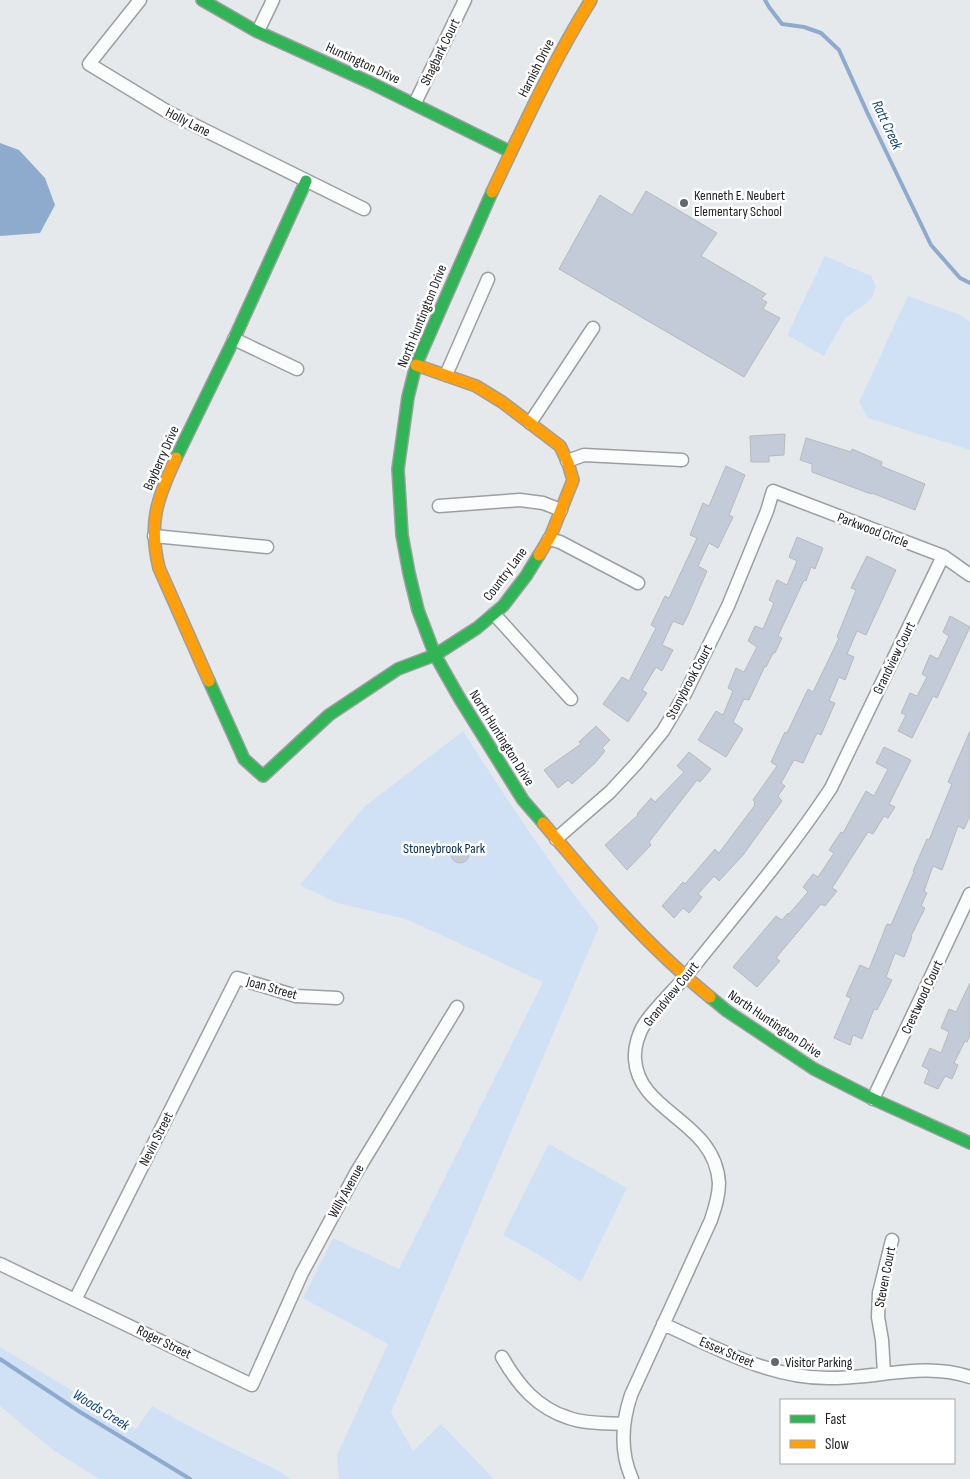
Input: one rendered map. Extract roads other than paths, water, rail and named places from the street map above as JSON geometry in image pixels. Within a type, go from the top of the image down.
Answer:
[{"type":"street","name":"Holly Lane","points":[[140,0],[90,64],[168,112],[364,209]]},
{"type":"street","name":"Huntington Drive","points":[[202,0],[222,13],[258,31],[415,103],[512,152]]},
{"type":"street","points":[[258,31],[273,0]]},
{"type":"street","name":"Shagbark Court","points":[[415,103],[465,0]]},
{"type":"street","name":"Harnish Drive","points":[[512,152],[573,29],[591,0]]},
{"type":"street","name":"North Huntington Drive","points":[[512,152],[470,241],[416,365],[408,397],[398,469],[402,535],[418,610],[435,655],[523,800],[637,932],[685,977],[727,1011],[814,1069],[873,1099],[970,1143]]},
{"type":"street","name":"Bayberry Drive","points":[[263,776],[244,759],[159,568],[155,551],[154,521],[162,488],[234,339],[306,180]]},
{"type":"street","points":[[446,375],[488,280]]},
{"type":"street","points":[[530,423],[593,328]]},
{"type":"street","points":[[234,339],[297,369]]},
{"type":"street","name":"Country Lane","points":[[263,776],[337,709],[398,669],[435,655],[477,628],[503,606],[526,576],[549,539],[562,510],[573,480],[560,446],[502,402],[476,386],[416,365]]},
{"type":"street","points":[[567,461],[584,455],[682,460]]},
{"type":"street","name":"Parkwood Circle","points":[[773,491],[943,556],[970,575]]},
{"type":"street","name":"Stonybrook Court","points":[[556,839],[610,792],[663,731],[685,694],[725,611],[767,511],[773,491]]},
{"type":"street","points":[[439,506],[520,500],[543,503],[562,510]]},
{"type":"street","points":[[154,536],[267,547]]},
{"type":"street","points":[[549,539],[560,542],[638,583]]},
{"type":"street","name":"Grandview Court","points":[[632,1479],[624,1448],[626,1409],[711,1220],[718,1196],[719,1183],[711,1156],[703,1142],[689,1127],[652,1097],[639,1079],[635,1058],[637,1042],[644,1024],[685,977],[807,823],[831,788],[943,556]]},
{"type":"street","points":[[494,614],[571,699]]},
{"type":"street","name":"Crestwood Court","points":[[873,1099],[970,894]]},
{"type":"street","name":"Joan Street","points":[[236,978],[296,996],[337,998]]},
{"type":"street","name":"Nevin Street","points":[[75,1300],[236,978]]},
{"type":"street","name":"Willy Avenue","points":[[252,1384],[302,1273],[356,1173],[456,1006]]},
{"type":"street","name":"Steven Court","points":[[884,1373],[882,1340],[878,1317],[879,1293],[892,1240]]},
{"type":"street","name":"Roger Street","points":[[0,1264],[252,1384]]},
{"type":"street","name":"Essex Street","points":[[663,1324],[778,1372],[807,1377],[833,1378],[919,1370],[954,1372],[970,1377]]},
{"type":"street","points":[[502,1357],[514,1377],[527,1393],[552,1411],[570,1418],[624,1424]]},
{"type":"water","points":[[0,143],[19,150],[45,178],[55,205],[40,233],[0,236]]},
{"type":"waterway","name":"Ratt Creek","points":[[765,0],[782,24],[804,27],[821,33],[839,50],[931,245],[960,278],[970,283]]},
{"type":"waterway","name":"Woods Creek","points":[[0,1359],[80,1412],[190,1479]]},
{"type":"place","name":"Kenneth E. Neubert Elementary School","points":[[684,203]]},
{"type":"place","name":"Visitor Parking","points":[[775,1362]]},
{"type":"park label","name":"Stoneybrook Park","points":[[444,848]]}]
